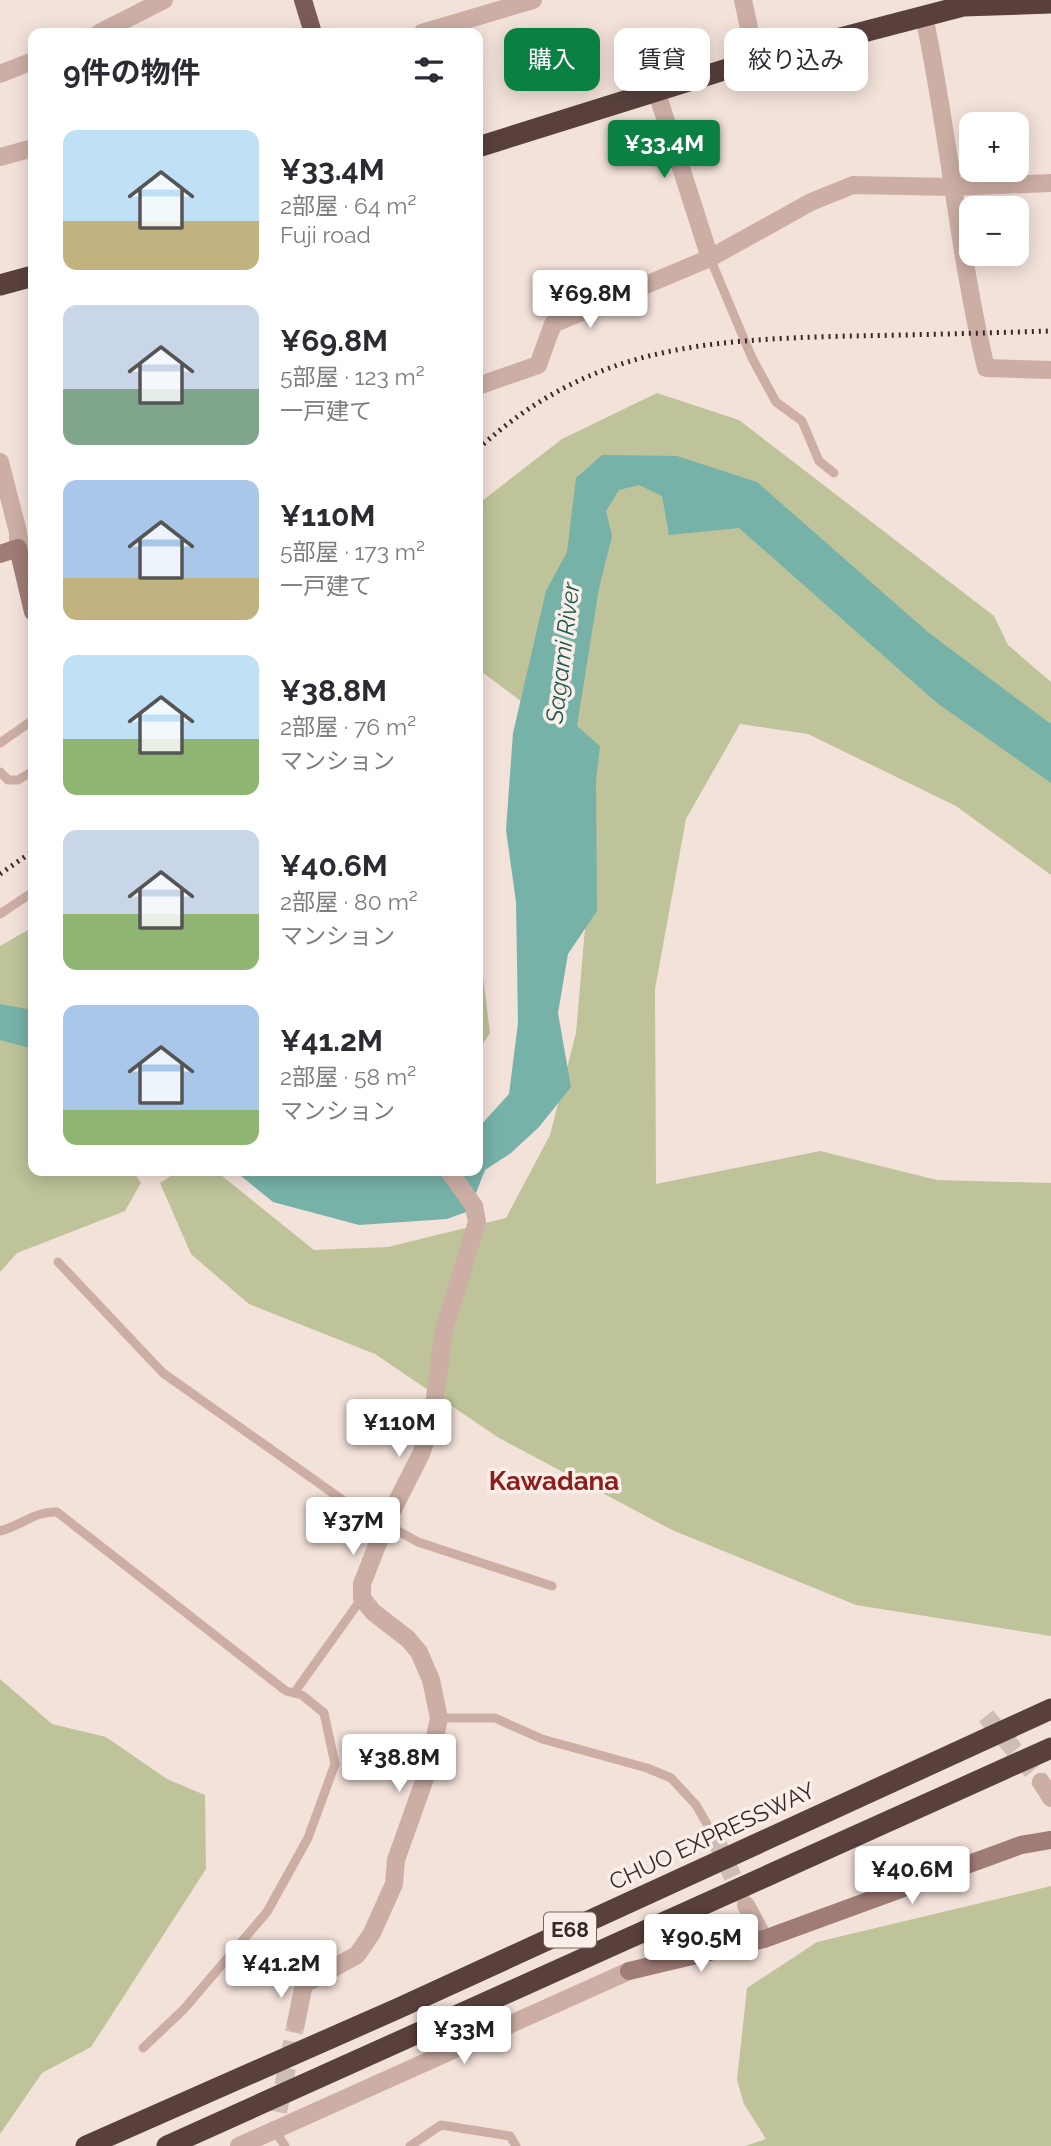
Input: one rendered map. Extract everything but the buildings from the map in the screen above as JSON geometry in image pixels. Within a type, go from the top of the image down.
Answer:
[{"type":"highway","points":[[868,31],[962,3],[1051,3]]},
{"type":"highway","points":[[483,144],[653,91]]},
{"type":"highway","points":[[0,285],[28,277]]},
{"type":"highway","name":"CHUO EXPRESSWAY","points":[[86,2146],[400,2008],[1051,1709]]},
{"type":"highway","name":"E68","points":[[167,2146],[1051,1748]]},
{"type":"highway","points":[[1007,1768],[1051,1755]]},
{"type":"main road","points":[[303,0],[311,28]]},
{"type":"street","points":[[109,28],[164,0]]},
{"type":"street","points":[[439,28],[533,0]]},
{"type":"street","points":[[743,0],[749,28]]},
{"type":"street","points":[[924,16],[936,70],[951,187],[986,368],[1051,370]]},
{"type":"street","points":[[0,74],[28,63]]},
{"type":"street","points":[[656,91],[710,258]]},
{"type":"street","points":[[0,157],[28,149]]},
{"type":"street","points":[[483,384],[538,365],[553,324],[710,258],[811,202],[853,185],[951,187],[1051,183]]},
{"type":"street","points":[[0,462],[18,532],[25,545],[28,570]]},
{"type":"street","points":[[0,554],[25,545]]},
{"type":"street","points":[[296,2023],[304,1984],[357,1955],[372,1933],[394,1884],[396,1860],[428,1770],[439,1718],[430,1680],[419,1653],[397,1628],[373,1612],[362,1598],[362,1584],[385,1525],[416,1468],[432,1421],[444,1330],[477,1223],[474,1206],[453,1176]]},
{"type":"street","points":[[239,2146],[629,1971],[764,1939],[1021,1845],[1051,1840]]},
{"type":"street","points":[[746,1905],[764,1939]]},
{"type":"street","points":[[260,2146],[280,2129]]},
{"type":"lane","points":[[710,258],[752,358],[776,402],[802,421],[819,461],[834,473]]},
{"type":"lane","points":[[0,743],[28,723]]},
{"type":"lane","points":[[0,772],[8,780],[18,780],[28,774]]},
{"type":"lane","points":[[0,914],[28,895]]},
{"type":"lane","points":[[58,1262],[163,1373],[344,1501],[418,1542],[552,1586]]},
{"type":"lane","points":[[0,1531],[12,1528],[37,1513],[57,1512],[286,1691],[302,1695],[324,1713],[335,1764],[308,1838],[267,1912],[184,2009],[144,2048]]},
{"type":"lane","points":[[294,1693],[362,1598]]},
{"type":"lane","points":[[439,1718],[495,1718],[542,1739],[647,1768],[671,1778],[696,1805],[714,1836]]},
{"type":"lane","points":[[411,2146],[441,2124],[510,2136],[516,2146]]},
{"type":"green space","points":[[657,393],[739,420],[994,616],[1008,645],[1051,682],[1051,875],[956,806],[808,734],[740,724],[686,819],[655,989],[656,1184],[820,1151],[937,1180],[1051,1183],[1051,1636],[856,1605],[672,1530],[499,1438],[375,1354],[249,1304],[191,1254],[160,1183],[170,1176],[222,1176],[314,1250],[388,1247],[506,1218],[550,1135],[576,1033],[591,859],[571,739],[483,673],[483,500],[562,439]]},
{"type":"green space","points":[[28,930],[28,1176],[136,1176],[141,1183],[125,1211],[17,1253],[0,1272],[0,946]]},
{"type":"green space","points":[[483,977],[490,1033],[483,1044]]},
{"type":"green space","points":[[0,1679],[52,1724],[106,1737],[167,1779],[205,1795],[206,1869],[91,2047],[42,2073],[0,2134]]},
{"type":"green space","points":[[1051,1886],[1051,2146],[745,2146],[766,2139],[744,2104],[737,2080],[747,1988],[817,1942]]},
{"type":"water","name":"Sagami River","points":[[602,455],[677,456],[757,482],[929,633],[1051,724],[1051,783],[937,703],[739,528],[669,535],[662,496],[639,485],[619,490],[606,511],[612,536],[599,588],[577,726],[600,746],[596,781],[597,911],[568,954],[558,1013],[571,1087],[539,1127],[511,1153],[485,1170],[483,1175],[483,1123],[509,1094],[518,1023],[516,902],[506,830],[513,733],[546,591],[567,552],[576,478]]},
{"type":"water","points":[[0,1004],[28,1009],[28,1048],[0,1040]]},
{"type":"water","points":[[241,1176],[483,1176],[469,1211],[447,1219],[359,1225],[273,1202]]},
{"type":"tunnel","points":[[986,1716],[1041,1782]]},
{"type":"tunnel","points":[[714,1836],[743,1899]]},
{"type":"tunnel","points":[[278,2112],[296,2023]]},
{"type":"railway","points":[[483,445],[520,415],[563,388],[607,369],[652,355],[698,346],[746,341],[1051,331]]},
{"type":"railway","points":[[0,874],[28,854]]},
{"type":"district","name":"Kawadana","points":[[554,1481]]}]
